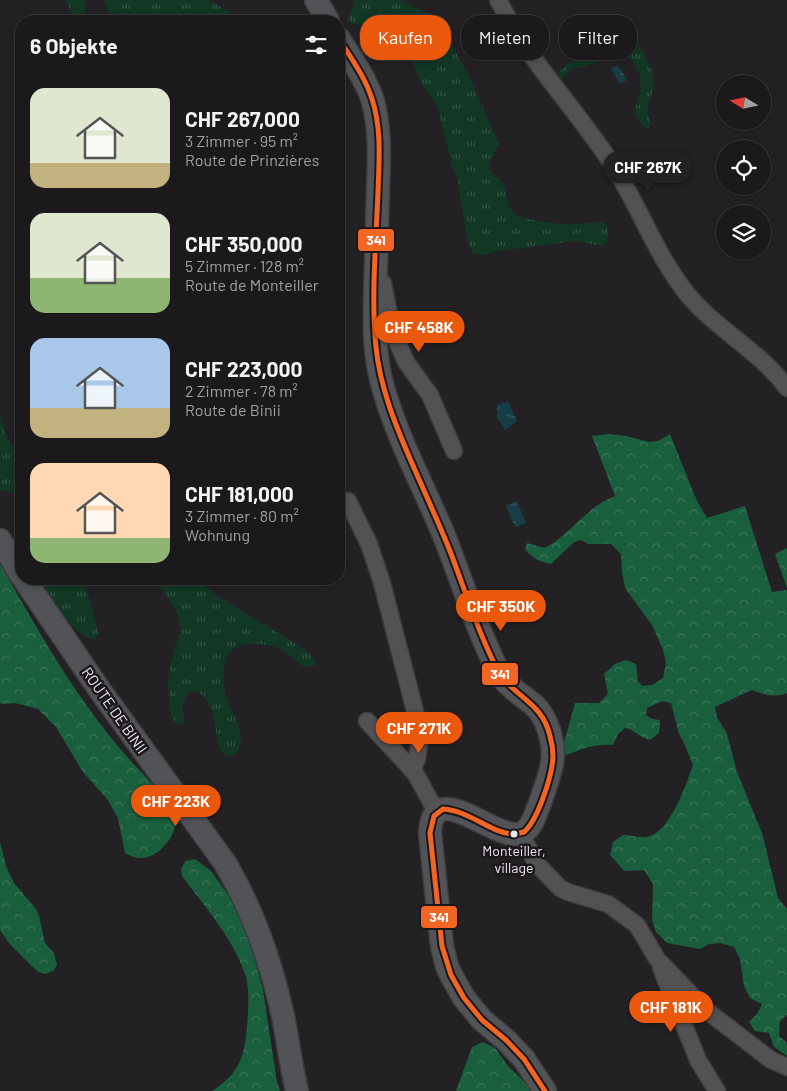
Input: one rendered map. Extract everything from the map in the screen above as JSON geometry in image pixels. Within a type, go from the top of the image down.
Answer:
[{"type":"street","points":[[316,0],[325,15]]},
{"type":"street","points":[[498,0],[542,71],[586,126],[621,178],[668,266],[683,288],[708,316],[776,374],[787,388]]},
{"type":"street","points":[[345,48],[360,72],[372,99],[378,127],[379,159],[374,326],[378,370],[388,405],[404,448],[445,538],[466,598],[493,662],[510,687],[541,713],[550,736],[553,754],[550,772],[531,826],[521,834],[503,833],[458,811],[447,809],[437,812],[431,821],[430,833],[442,940],[447,966],[458,988],[472,1009],[524,1059],[545,1091]]},
{"type":"street","points":[[376,273],[383,281],[389,319],[398,346],[406,362],[430,395],[454,451]]},
{"type":"street","points":[[348,501],[368,544],[380,578],[413,701],[420,736],[417,759],[412,770]]},
{"type":"street","points":[[0,540],[15,565]]},
{"type":"street","name":"ROUTE DE BINII","points":[[28,585],[99,689],[225,863],[240,888],[259,932],[270,966],[283,1018],[297,1091]]},
{"type":"street","points":[[367,721],[412,770],[437,812]]},
{"type":"street","points":[[521,834],[536,864],[560,888],[608,904],[637,925],[657,959],[698,1060],[717,1091]]},
{"type":"street","points":[[657,959],[707,1011],[771,1060],[787,1067]]},
{"type":"green space","points":[[65,0],[85,0],[85,15],[73,15]]},
{"type":"green space","points":[[104,0],[209,0],[232,15],[110,15]]},
{"type":"green space","points":[[354,0],[400,0],[429,15],[360,15],[360,25],[352,24],[348,20]]},
{"type":"green space","points":[[451,44],[469,76],[499,144],[489,169],[504,186],[509,206],[513,212],[525,218],[553,223],[603,222],[609,228],[607,241],[602,246],[577,241],[484,254],[472,252],[468,243],[457,178],[452,166],[438,108],[419,79],[412,60],[451,60]]},
{"type":"green space","points":[[637,44],[647,59],[653,76],[654,84],[648,108],[651,123],[649,128],[644,127],[636,115],[635,110],[641,88],[640,75],[632,60],[637,60]]},
{"type":"green space","points":[[574,60],[602,60],[571,69],[559,81],[556,76]]},
{"type":"green space","points":[[0,412],[8,439],[15,447],[15,494],[0,490]]},
{"type":"green space","points":[[609,434],[649,442],[658,441],[670,434],[697,501],[707,518],[745,506],[772,592],[787,590],[787,693],[770,695],[752,690],[715,707],[717,717],[727,734],[737,772],[762,833],[778,898],[787,909],[787,1015],[780,1021],[779,1036],[787,1043],[787,1056],[774,1047],[769,1033],[755,1031],[749,1022],[757,1014],[762,1004],[750,998],[744,986],[740,959],[734,947],[720,943],[709,944],[700,949],[667,943],[656,932],[652,920],[653,884],[644,870],[624,871],[610,855],[613,842],[623,835],[646,837],[655,834],[670,818],[686,784],[693,765],[679,734],[671,703],[662,701],[647,708],[646,715],[652,719],[660,720],[659,733],[650,740],[625,728],[618,734],[613,745],[589,747],[567,755],[562,750],[575,703],[599,703],[608,694],[604,674],[615,664],[626,660],[636,664],[638,681],[642,686],[652,685],[663,678],[666,663],[663,650],[652,625],[625,588],[621,554],[611,544],[588,544],[581,540],[574,542],[551,564],[536,559],[525,549],[527,543],[545,548],[596,506],[615,496],[592,436]]},
{"type":"green space","points":[[787,548],[787,588],[775,554]]},
{"type":"green space","points":[[0,564],[76,690],[111,738],[162,795],[172,810],[175,817],[174,831],[165,845],[153,855],[139,858],[125,853],[118,818],[107,799],[83,772],[56,727],[38,709],[15,703],[0,703]]},
{"type":"green space","points":[[42,585],[84,585],[99,634],[95,640],[87,637],[70,624]]},
{"type":"green space","points":[[158,585],[205,585],[216,595],[303,648],[315,660],[315,665],[310,667],[301,665],[278,648],[261,644],[243,645],[235,648],[228,654],[225,662],[224,687],[241,735],[236,754],[228,756],[221,752],[211,710],[203,696],[197,691],[187,693],[182,706],[185,723],[179,725],[173,720],[170,711],[168,681],[170,665],[181,629],[176,609]]},
{"type":"green space","points":[[0,842],[6,866],[14,883],[36,909],[39,916],[45,943],[54,953],[57,965],[53,971],[45,974],[38,972],[9,943],[0,930]]},
{"type":"green space","points":[[195,859],[211,871],[234,903],[248,935],[263,990],[280,1091],[212,1091],[228,1078],[242,1057],[247,1027],[248,988],[241,963],[227,937],[182,876],[181,868],[186,861]]},
{"type":"green space","points":[[483,1042],[495,1048],[508,1066],[534,1091],[456,1091],[472,1047]]},
{"type":"water","points":[[618,65],[627,80],[620,84],[611,69]]},
{"type":"water","points":[[508,401],[517,421],[505,430],[497,418],[497,405]]},
{"type":"water","points":[[517,501],[526,523],[515,527],[506,506]]},
{"type":"transit line","name":"341","points":[[345,49],[366,83],[375,110],[379,134],[374,309],[378,362],[389,405],[489,653],[502,677],[540,714],[546,724],[552,744],[553,757],[547,786],[539,808],[524,832],[512,834],[495,830],[462,813],[443,809],[434,816],[430,833],[442,946],[451,975],[464,998],[482,1020],[506,1040],[524,1059],[545,1091]]},
{"type":"place","name":"Monteiller, village","points":[[514,834]]}]
